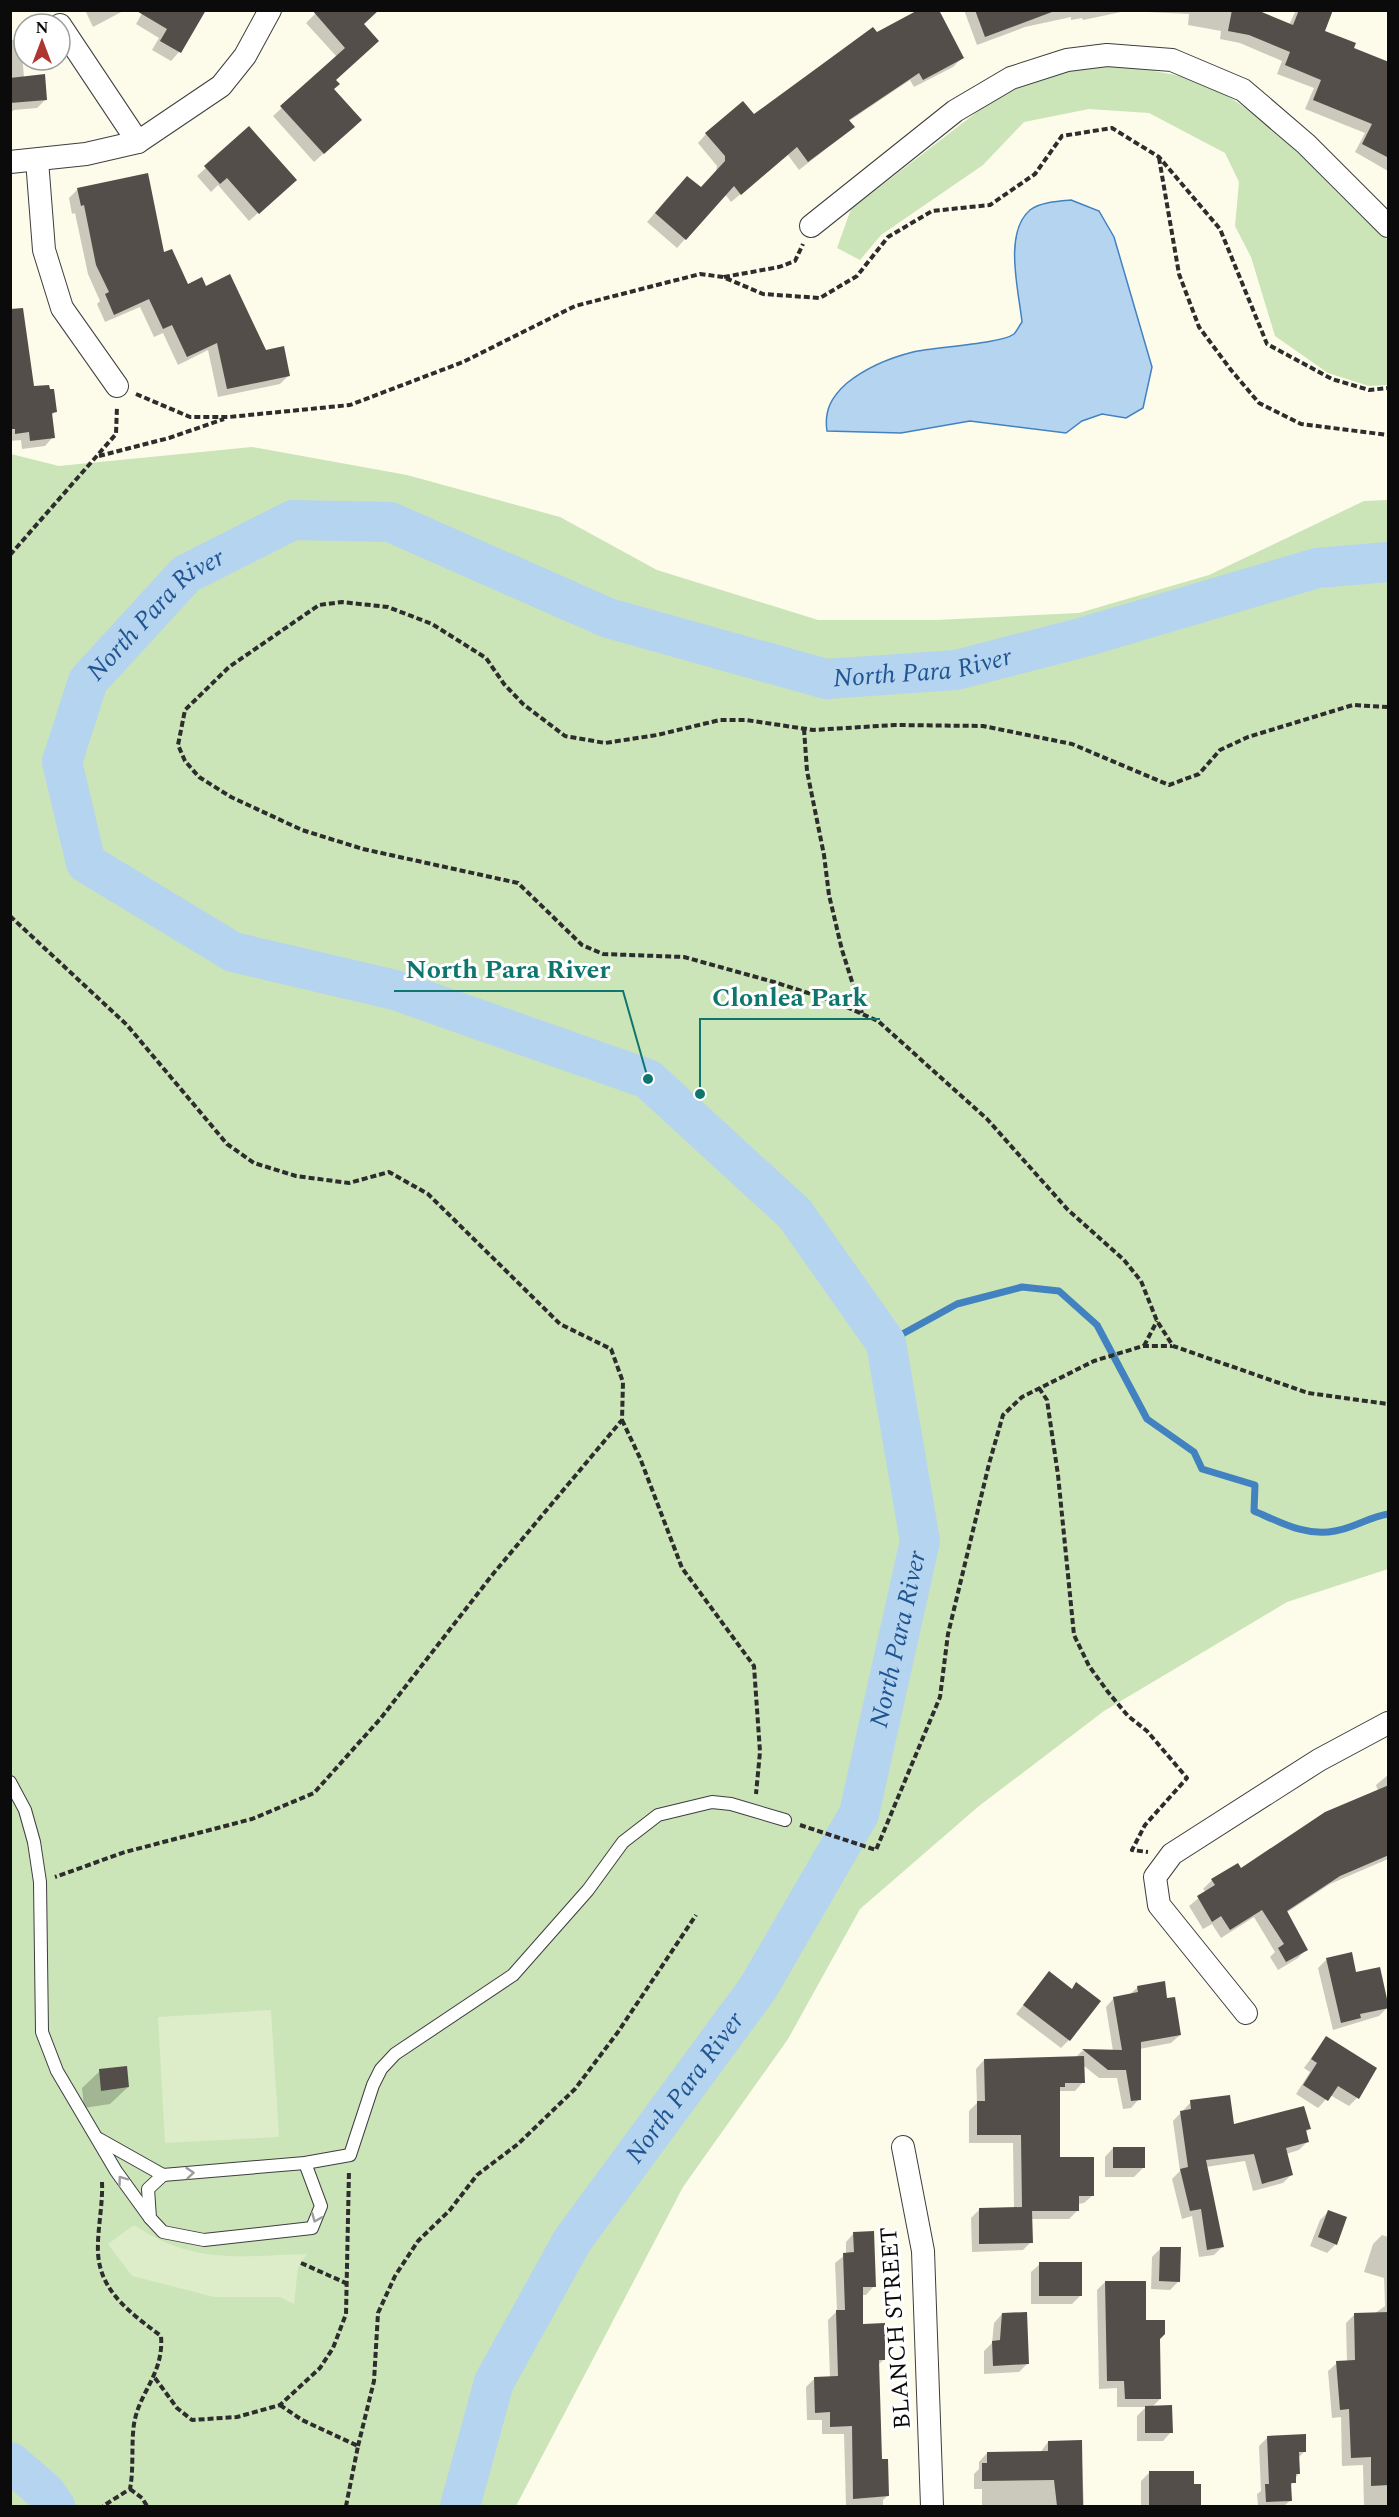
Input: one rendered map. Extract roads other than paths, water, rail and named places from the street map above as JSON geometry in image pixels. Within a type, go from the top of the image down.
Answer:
[{"type":"street","points":[[10,162],[86,154],[138,142],[221,86],[245,56],[270,10]]},
{"type":"street","points":[[72,42],[138,142]]},
{"type":"street","points":[[811,226],[956,111],[1011,78],[1067,60],[1107,55],[1172,60],[1243,90],[1306,144],[1389,226]]},
{"type":"street","points":[[37,160],[44,250],[62,308],[117,386]]},
{"type":"street","points":[[1246,2013],[1159,1905],[1155,1877],[1172,1854],[1319,1760],[1389,1723]]},
{"type":"street","name":"BLANCH STREET","points":[[903,2147],[923,2251],[932,2506]]},
{"type":"lane","points":[[10,1782],[25,1810],[34,1842],[40,1882],[42,2032],[57,2071],[116,2171],[150,2218],[163,2232],[204,2240],[312,2228],[321,2206],[305,2163]]},
{"type":"lane","points":[[99,2139],[163,2175],[305,2163],[350,2155],[373,2085],[381,2069],[395,2054],[513,1975],[588,1890],[623,1842],[658,1815],[712,1802],[752,1810],[785,1820]]},
{"type":"lane","points":[[150,2218],[148,2189],[163,2175]]},
{"type":"water","points":[[1071,200],[1099,211],[1114,237],[1152,367],[1143,408],[1126,418],[1102,414],[1082,421],[1066,433],[970,421],[901,433],[827,431],[828,411],[833,399],[847,383],[870,368],[913,352],[982,343],[1014,334],[1022,322],[1016,279],[1015,248],[1022,220],[1030,210],[1039,205]]},
{"type":"waterway","name":"North Para River","points":[[460,2506],[494,2382],[572,2241],[758,1988],[859,1814],[920,1541],[886,1343],[795,1214],[648,1079],[395,990],[233,952],[86,863],[62,762],[88,681],[186,574],[293,520],[390,522],[608,618],[826,679],[956,670],[1084,637],[1317,568],[1388,562]]},
{"type":"waterway","points":[[886,1343],[957,1304],[1022,1287],[1059,1291],[1097,1325],[1147,1419],[1194,1452],[1202,1469],[1255,1485],[1254,1511],[1283,1524],[1314,1532],[1342,1530],[1388,1514]]},
{"type":"waterway","name":"North Para River","points":[[10,2462],[45,2492],[55,2506]]},
{"type":"place","name":"North Para River","points":[[648,1079]]},
{"type":"place","name":"Clonlea Park","points":[[700,1094]]}]
